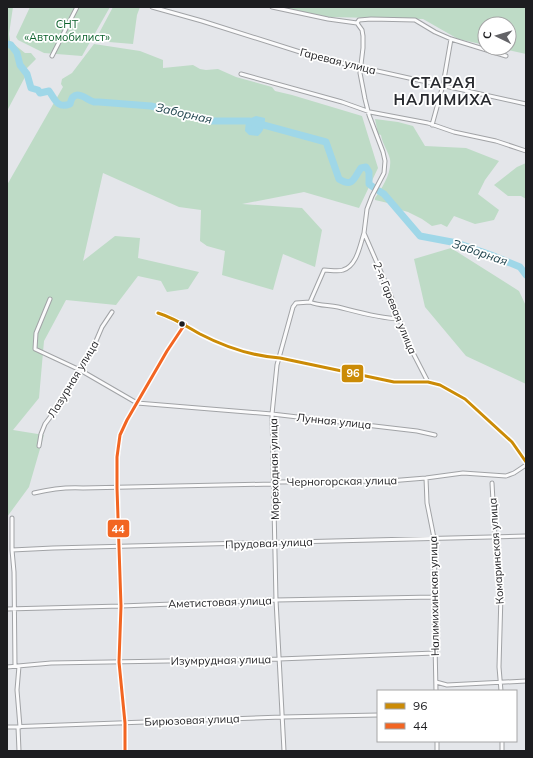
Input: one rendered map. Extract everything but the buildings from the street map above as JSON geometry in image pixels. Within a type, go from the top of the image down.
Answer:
[{"type":"street","points":[[52,56],[77,7]]},
{"type":"street","name":"Гаревая улица","points":[[152,7],[209,23],[312,56],[526,104]]},
{"type":"street","points":[[272,7],[328,19],[357,23],[359,20],[371,18],[415,20],[452,39],[477,47]]},
{"type":"street","points":[[357,23],[362,30],[363,36],[360,76],[368,111],[383,152],[385,165],[381,180],[369,204],[364,233],[356,257],[350,266],[342,270],[324,270],[310,302],[336,306],[388,318],[399,318]]},
{"type":"street","points":[[432,125],[452,39]]},
{"type":"street","points":[[241,74],[368,111],[420,121],[454,132],[526,151]]},
{"type":"street","name":"2-я Гаревая улица","points":[[364,233],[388,288],[412,352],[428,382]]},
{"type":"street","points":[[50,299],[36,332],[35,349],[80,370],[137,403]]},
{"type":"street","name":"Мореходная улица","points":[[284,751],[276,600],[276,543],[272,414],[277,365],[293,307],[296,303],[310,302]]},
{"type":"street","name":"Лазурная улица","points":[[39,446],[41,434],[45,424],[57,408],[94,348],[102,327],[112,312]]},
{"type":"street","points":[[158,314],[184,324],[227,347],[266,357],[280,358],[394,382],[428,382],[440,385],[464,399],[512,442],[526,462]]},
{"type":"street","points":[[125,751],[125,723],[119,662],[121,606],[117,457],[120,435],[127,420],[184,324]]},
{"type":"street","name":"Лунная улица","points":[[137,403],[272,414],[417,431],[435,435]]},
{"type":"street","name":"Черногорская улица","points":[[34,493],[58,488],[117,488],[273,484],[279,482],[389,480],[426,478],[463,473],[506,476],[514,473],[526,465]]},
{"type":"street","name":"Налимихинская улица","points":[[426,478],[427,503],[434,538],[435,555],[434,597],[436,690]]},
{"type":"street","name":"Комаринская улица","points":[[492,483],[495,536],[501,594],[499,667],[501,690]]},
{"type":"street","points":[[12,518],[19,751]]},
{"type":"street","name":"Прудовая улица","points":[[12,550],[526,536]]},
{"type":"street","name":"Аметистовая улица","points":[[7,609],[276,600],[434,597]]},
{"type":"street","name":"Изумрудная улица","points":[[7,667],[51,663],[279,659],[435,653]]},
{"type":"street","points":[[436,682],[447,684],[526,681]]},
{"type":"street","name":"Бирюзовая улица","points":[[7,727],[377,715]]},
{"type":"green space","points":[[7,7],[13,7],[9,34],[10,41],[25,53],[31,53],[36,59],[23,72],[25,77],[7,111]]},
{"type":"green space","name":"СНТ «Автомобилист»","points":[[30,7],[110,7],[82,56],[44,53],[18,40],[16,37]]},
{"type":"green space","points":[[113,7],[140,7],[137,15],[133,44],[109,42],[98,39],[97,37]]},
{"type":"green space","points":[[277,7],[526,7],[526,54],[517,52],[517,16],[477,16],[477,43],[458,39],[423,19],[329,17]]},
{"type":"green space","points":[[94,44],[140,51],[163,60],[163,68],[193,65],[200,69],[206,70],[218,69],[236,77],[272,87],[275,91],[362,116],[378,168],[359,208],[304,192],[242,204],[302,208],[322,230],[315,267],[283,254],[273,290],[222,275],[225,251],[207,246],[200,241],[201,210],[179,207],[103,173],[83,261],[115,236],[140,238],[138,258],[199,272],[188,289],[167,292],[161,281],[138,276],[116,305],[66,300],[44,341],[39,398],[13,430],[44,435],[29,487],[7,517],[7,185],[63,87],[61,84],[62,79],[72,73]]},
{"type":"green space","points":[[375,119],[398,122],[413,126],[425,146],[466,148],[499,161],[485,180],[478,194],[499,210],[494,220],[475,224],[454,216],[447,227],[441,224],[432,226],[408,212],[394,208],[388,203],[375,200],[388,175],[390,159],[381,135],[378,134]]},
{"type":"green space","points":[[526,163],[526,199],[521,196],[508,196],[494,185],[517,167]]},
{"type":"green space","points":[[451,248],[519,291],[526,306],[526,384],[466,356],[425,307],[414,259]]},
{"type":"water","points":[[256,116],[265,118],[264,128],[258,136],[249,135],[245,131],[246,120]]},
{"type":"waterway","name":"Заборная","points":[[7,44],[11,45],[17,53],[20,65],[27,74],[31,88],[38,90],[40,93],[49,91],[59,104],[70,104],[74,96],[77,95],[94,102],[151,106],[212,121],[249,121],[326,142],[339,179],[344,182],[353,181],[361,168],[366,167],[369,172],[369,184],[373,187]]},
{"type":"waterway","name":"Заборная","points":[[379,191],[384,194],[420,236],[457,243],[491,255],[520,267],[526,275]]},
{"type":"transit line","name":"96","points":[[158,313],[175,320],[219,343],[249,353],[394,382],[428,382],[440,385],[465,399],[512,442],[526,462]]},
{"type":"transit line","name":"44","points":[[125,751],[125,723],[119,662],[121,606],[117,457],[120,435],[127,420],[167,351],[185,324]]},
{"type":"district","name":"СТАРАЯ НАЛИМИХА","points":[[443,90]]}]
